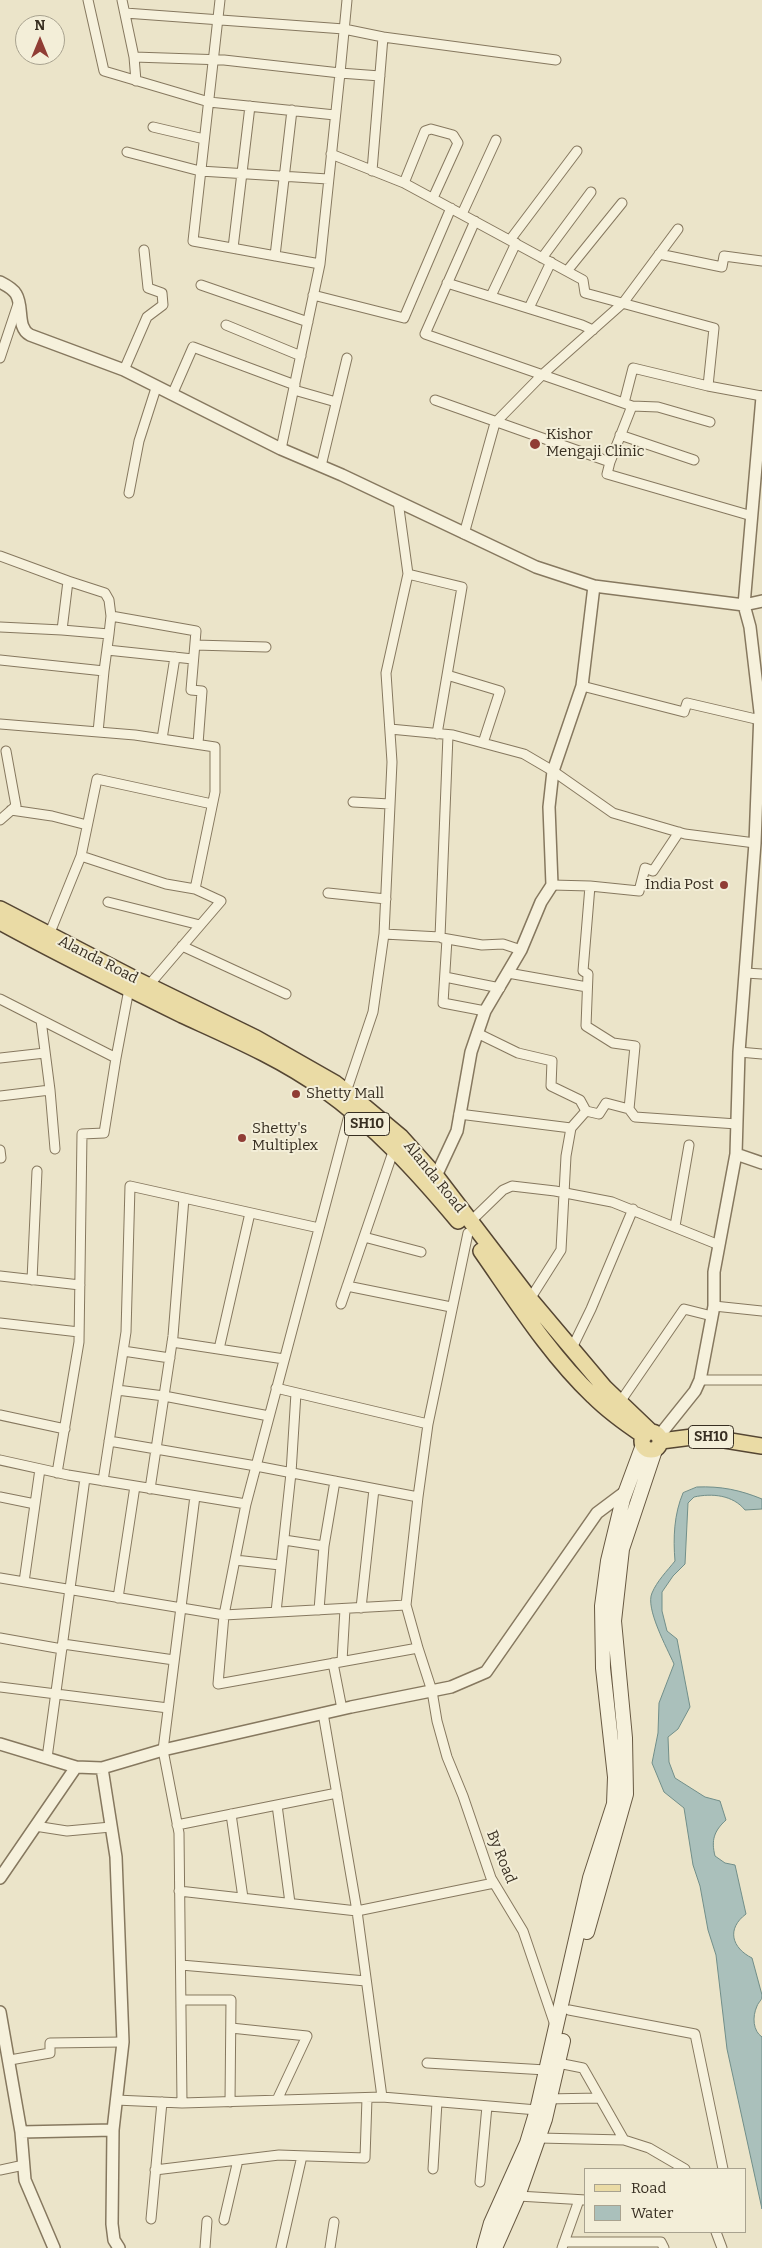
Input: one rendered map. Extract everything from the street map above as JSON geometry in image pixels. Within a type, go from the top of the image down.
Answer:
[{"type":"main road","name":"Alanda Road","points":[[0,909],[256,1038],[401,1137],[469,1228],[551,1349],[592,1396],[616,1408],[652,1440]]},
{"type":"main road","name":"Alanda Road","points":[[0,922],[129,989],[292,1064]]},
{"type":"main road","name":"Alanda Road","points":[[348,1101],[394,1149],[427,1173]]},
{"type":"main road","name":"Alanda Road","points":[[469,1228],[605,1388],[616,1408]]},
{"type":"main road","name":"SH10","points":[[652,1440],[700,1436],[762,1446]]},
{"type":"main road","points":[[552,2066],[556,2028],[592,1871],[614,1804],[615,1777],[603,1668],[601,1621],[608,1561],[625,1492],[652,1440]]},
{"type":"main road","points":[[484,2248],[491,2223],[523,2152],[542,2103],[569,2010],[585,1939],[626,1794],[625,1738],[614,1621],[622,1549],[652,1440]]},
{"type":"main road","points":[[496,2248],[518,2196],[539,2138],[542,2103]]},
{"type":"street","points":[[88,0],[104,71],[209,102],[335,115]]},
{"type":"street","points":[[122,0],[134,57],[136,80]]},
{"type":"street","points":[[220,0],[193,241],[320,264]]},
{"type":"street","points":[[281,449],[320,264],[347,0]]},
{"type":"street","points":[[125,13],[344,29],[383,37],[556,60]]},
{"type":"street","points":[[372,171],[383,37]]},
{"type":"street","points":[[134,57],[214,59],[380,76]]},
{"type":"street","points":[[233,248],[244,172],[250,106]]},
{"type":"street","points":[[275,256],[292,110]]},
{"type":"street","points":[[153,128],[204,139]]},
{"type":"street","points":[[404,183],[425,131],[431,128],[454,135],[458,143],[433,198]]},
{"type":"street","points":[[462,214],[496,140]]},
{"type":"street","points":[[491,296],[513,242],[577,151]]},
{"type":"street","points":[[127,152],[200,171],[244,172],[328,179]]},
{"type":"street","points":[[331,154],[404,183],[551,262],[583,280],[585,293],[714,328],[708,386]]},
{"type":"street","points":[[542,258],[591,192]]},
{"type":"street","points":[[567,271],[622,203]]},
{"type":"street","points":[[313,295],[404,318],[451,208]]},
{"type":"street","points":[[475,221],[425,334],[628,405],[658,407],[710,422]]},
{"type":"street","points":[[464,534],[495,422],[543,374],[623,303],[678,229]]},
{"type":"street","points":[[124,370],[147,317],[163,305],[162,293],[148,288],[144,250]]},
{"type":"street","points":[[659,254],[722,267],[724,256],[762,261]]},
{"type":"street","points":[[529,308],[551,262]]},
{"type":"street","points":[[0,282],[16,294],[25,332],[124,370],[156,388],[281,449],[398,501],[536,567],[594,586],[744,605],[762,601]]},
{"type":"street","points":[[447,282],[593,330]]},
{"type":"street","points":[[201,285],[308,322]]},
{"type":"street","points":[[0,358],[19,302]]},
{"type":"street","points":[[226,325],[301,356]]},
{"type":"street","points":[[172,395],[193,347],[295,388],[336,402]]},
{"type":"street","points":[[321,466],[347,358]]},
{"type":"street","points":[[652,1440],[695,1391],[700,1380],[713,1311],[714,1272],[736,1154],[739,1052],[755,843],[759,814],[761,703],[750,627],[744,605],[752,516],[762,397],[634,368],[628,405],[607,474],[752,516]]},
{"type":"street","points":[[129,493],[139,441],[156,388]]},
{"type":"street","points":[[435,400],[610,462]]},
{"type":"street","points":[[620,436],[694,460]]},
{"type":"street","points":[[398,501],[408,574],[386,673],[392,762],[384,934],[373,1012],[348,1101],[319,1228],[246,1504],[224,1616],[218,1684],[418,1648]]},
{"type":"street","points":[[0,556],[105,593],[109,600],[111,616],[98,732]]},
{"type":"street","points":[[408,574],[462,587],[437,734]]},
{"type":"street","points":[[62,630],[68,580]]},
{"type":"street","points":[[427,1173],[457,1131],[470,1052],[485,1011],[521,950],[541,902],[552,884],[549,807],[554,771],[582,686],[594,586]]},
{"type":"street","points":[[111,616],[196,631],[190,690],[202,691],[198,744]]},
{"type":"street","points":[[0,627],[109,634]]},
{"type":"street","points":[[195,645],[266,647]]},
{"type":"street","points":[[107,650],[193,659]]},
{"type":"street","points":[[162,739],[175,657]]},
{"type":"street","points":[[0,660],[104,671]]},
{"type":"street","points":[[447,676],[500,691],[484,743]]},
{"type":"street","points":[[582,686],[684,712],[687,703],[760,720]]},
{"type":"street","points":[[0,724],[98,732],[214,747],[214,792],[195,889]]},
{"type":"street","points":[[390,729],[448,735],[524,754],[554,771],[613,813],[679,832],[755,843]]},
{"type":"street","points":[[448,735],[443,938],[445,977],[443,1003],[485,1011]]},
{"type":"street","points":[[0,820],[16,806],[6,751]]},
{"type":"street","points":[[49,934],[80,856],[98,779],[212,804]]},
{"type":"street","points":[[353,802],[390,804]]},
{"type":"street","points":[[11,810],[52,816],[87,825]]},
{"type":"street","points":[[552,884],[639,891],[645,868],[654,870],[679,832]]},
{"type":"street","points":[[80,856],[166,884],[195,889],[221,901],[149,985]]},
{"type":"street","points":[[590,886],[583,970],[588,974],[586,1026],[613,1043],[635,1046],[629,1109]]},
{"type":"street","points":[[328,893],[386,899]]},
{"type":"street","points":[[108,902],[200,925]]},
{"type":"street","points":[[384,934],[443,938],[482,945],[503,944],[521,950]]},
{"type":"street","points":[[182,946],[286,994]]},
{"type":"street","points":[[508,973],[587,987]]},
{"type":"street","points":[[745,973],[762,974]]},
{"type":"street","points":[[445,977],[500,988]]},
{"type":"street","points":[[57,1473],[79,1332],[82,1134],[104,1133],[129,989]]},
{"type":"street","points":[[0,1000],[116,1058]]},
{"type":"street","points":[[41,1020],[55,1149]]},
{"type":"street","points":[[477,1033],[518,1053],[552,1061],[551,1086],[580,1100],[586,1111],[599,1114],[606,1103],[629,1109],[635,1117],[737,1124]]},
{"type":"street","points":[[739,1052],[762,1054]]},
{"type":"street","points":[[0,1058],[45,1053]]},
{"type":"street","points":[[0,1096],[50,1090]]},
{"type":"street","points":[[530,1299],[561,1250],[564,1193],[571,1128],[586,1111]]},
{"type":"street","points":[[459,1114],[571,1128]]},
{"type":"street","points":[[674,1226],[689,1145]]},
{"type":"street","points":[[341,1304],[394,1149]]},
{"type":"street","points":[[736,1154],[762,1163]]},
{"type":"street","points":[[32,1280],[37,1171]]},
{"type":"street","points":[[103,1481],[126,1332],[130,1186],[319,1228]]},
{"type":"street","points":[[0,1578],[224,1616],[406,1605],[428,1424],[469,1228],[507,1187],[564,1193],[612,1202],[719,1245]]},
{"type":"street","points":[[150,1489],[172,1342],[184,1198]]},
{"type":"street","points":[[572,1348],[591,1309],[633,1209]]},
{"type":"street","points":[[219,1349],[250,1213]]},
{"type":"street","points":[[364,1237],[421,1252]]},
{"type":"street","points":[[0,1276],[80,1285]]},
{"type":"street","points":[[346,1286],[451,1308]]},
{"type":"street","points":[[616,1408],[684,1309],[762,1311]]},
{"type":"street","points":[[0,1323],[79,1332]]},
{"type":"street","points":[[172,1342],[284,1359]]},
{"type":"street","points":[[123,1351],[170,1358]]},
{"type":"street","points":[[700,1380],[762,1380]]},
{"type":"street","points":[[276,1388],[428,1424]]},
{"type":"street","points":[[117,1390],[164,1396],[269,1416]]},
{"type":"street","points":[[276,1612],[291,1473],[296,1393]]},
{"type":"street","points":[[0,1415],[65,1429]]},
{"type":"street","points":[[109,1441],[256,1466],[418,1497]]},
{"type":"street","points":[[0,1460],[57,1473],[246,1504]]},
{"type":"street","points":[[24,1582],[40,1469]]},
{"type":"street","points":[[47,1758],[85,1478]]},
{"type":"street","points":[[319,1610],[324,1546],[335,1481]]},
{"type":"street","points":[[118,1598],[135,1486]]},
{"type":"street","points":[[360,1608],[374,1489]]},
{"type":"street","points":[[0,1744],[76,1767],[102,1768],[162,1750],[342,1709],[451,1687],[486,1672],[597,1513],[625,1492]]},
{"type":"street","points":[[182,2103],[180,1891],[177,1824],[162,1750],[195,1496]]},
{"type":"street","points":[[0,1497],[35,1504]]},
{"type":"street","points":[[284,1540],[324,1546]]},
{"type":"street","points":[[235,1560],[280,1565]]},
{"type":"street","name":"By Road","points":[[406,1605],[432,1691],[437,1722],[446,1757],[494,1883],[523,1931],[556,2028]]},
{"type":"street","points":[[342,1709],[338,1662],[345,1608]]},
{"type":"street","points":[[0,1638],[174,1660]]},
{"type":"street","points":[[0,1687],[168,1708]]},
{"type":"street","points":[[323,1714],[357,1911],[382,2097]]},
{"type":"street","points":[[0,1878],[76,1767]]},
{"type":"street","points":[[102,1768],[116,1857],[123,2042],[113,2130],[112,2224],[114,2240],[119,2248]]},
{"type":"street","points":[[177,1824],[337,1793]]},
{"type":"street","points":[[277,1805],[290,1904]]},
{"type":"street","points":[[231,1814],[243,1898]]},
{"type":"street","points":[[35,1826],[67,1831],[111,1827]]},
{"type":"street","points":[[180,1891],[357,1911],[494,1883]]},
{"type":"street","points":[[180,1965],[366,1981]]},
{"type":"street","points":[[181,2000],[231,2000],[230,2102]]},
{"type":"street","points":[[569,2010],[696,2034],[723,2168]]},
{"type":"street","points":[[0,2012],[10,2060],[21,2132],[25,2180],[54,2248]]},
{"type":"street","points":[[231,2028],[307,2036],[277,2100]]},
{"type":"street","points":[[10,2060],[50,2053],[50,2043],[123,2042]]},
{"type":"street","points":[[427,2063],[583,2068],[624,2140]]},
{"type":"street","points":[[116,2100],[182,2103],[382,2097],[487,2106],[600,2098]]},
{"type":"street","points":[[156,2170],[279,2155],[365,2158],[367,2098]]},
{"type":"street","points":[[151,2219],[162,2102]]},
{"type":"street","points":[[433,2169],[437,2102]]},
{"type":"street","points":[[480,2182],[487,2106]]},
{"type":"street","points":[[21,2132],[113,2130]]},
{"type":"street","points":[[539,2138],[624,2140],[649,2148],[683,2168]]},
{"type":"street","points":[[284,2248],[302,2156]]},
{"type":"street","points":[[224,2220],[238,2160]]},
{"type":"street","points":[[0,2170],[24,2165]]},
{"type":"street","points":[[518,2196],[582,2200],[563,2245],[662,2245],[658,2233]]},
{"type":"street","points":[[204,2248],[207,2221]]},
{"type":"street","points":[[330,2248],[334,2222]]},
{"type":"street","points":[[716,2233],[722,2248]]},
{"type":"water","points":[[697,1487],[730,1489],[762,1499],[762,1509],[745,1510],[728,1498],[715,1495],[694,1497],[688,1503],[685,1564],[673,1576],[662,1592],[662,1611],[667,1631],[677,1639],[690,1707],[678,1729],[668,1737],[669,1762],[675,1778],[705,1797],[720,1801],[726,1820],[714,1836],[715,1856],[725,1863],[735,1865],[746,1914],[736,1926],[734,1938],[740,1949],[752,1958],[762,1995],[762,1999],[755,2010],[754,2019],[755,2027],[762,2037],[762,2209],[727,2049],[716,1955],[708,1930],[700,1886],[693,1865],[684,1808],[664,1792],[652,1763],[658,1733],[659,1703],[674,1664],[654,1618],[651,1600],[652,1593],[662,1576],[675,1561],[675,1526],[683,1493]]},
{"type":"place","name":"Kishor Mengaji Clinic","points":[[535,444]]},
{"type":"place","name":"India Post","points":[[724,885]]},
{"type":"place","name":"Shetty Mall","points":[[296,1094]]},
{"type":"place","name":"Shetty's Multiplex","points":[[242,1138]]}]
